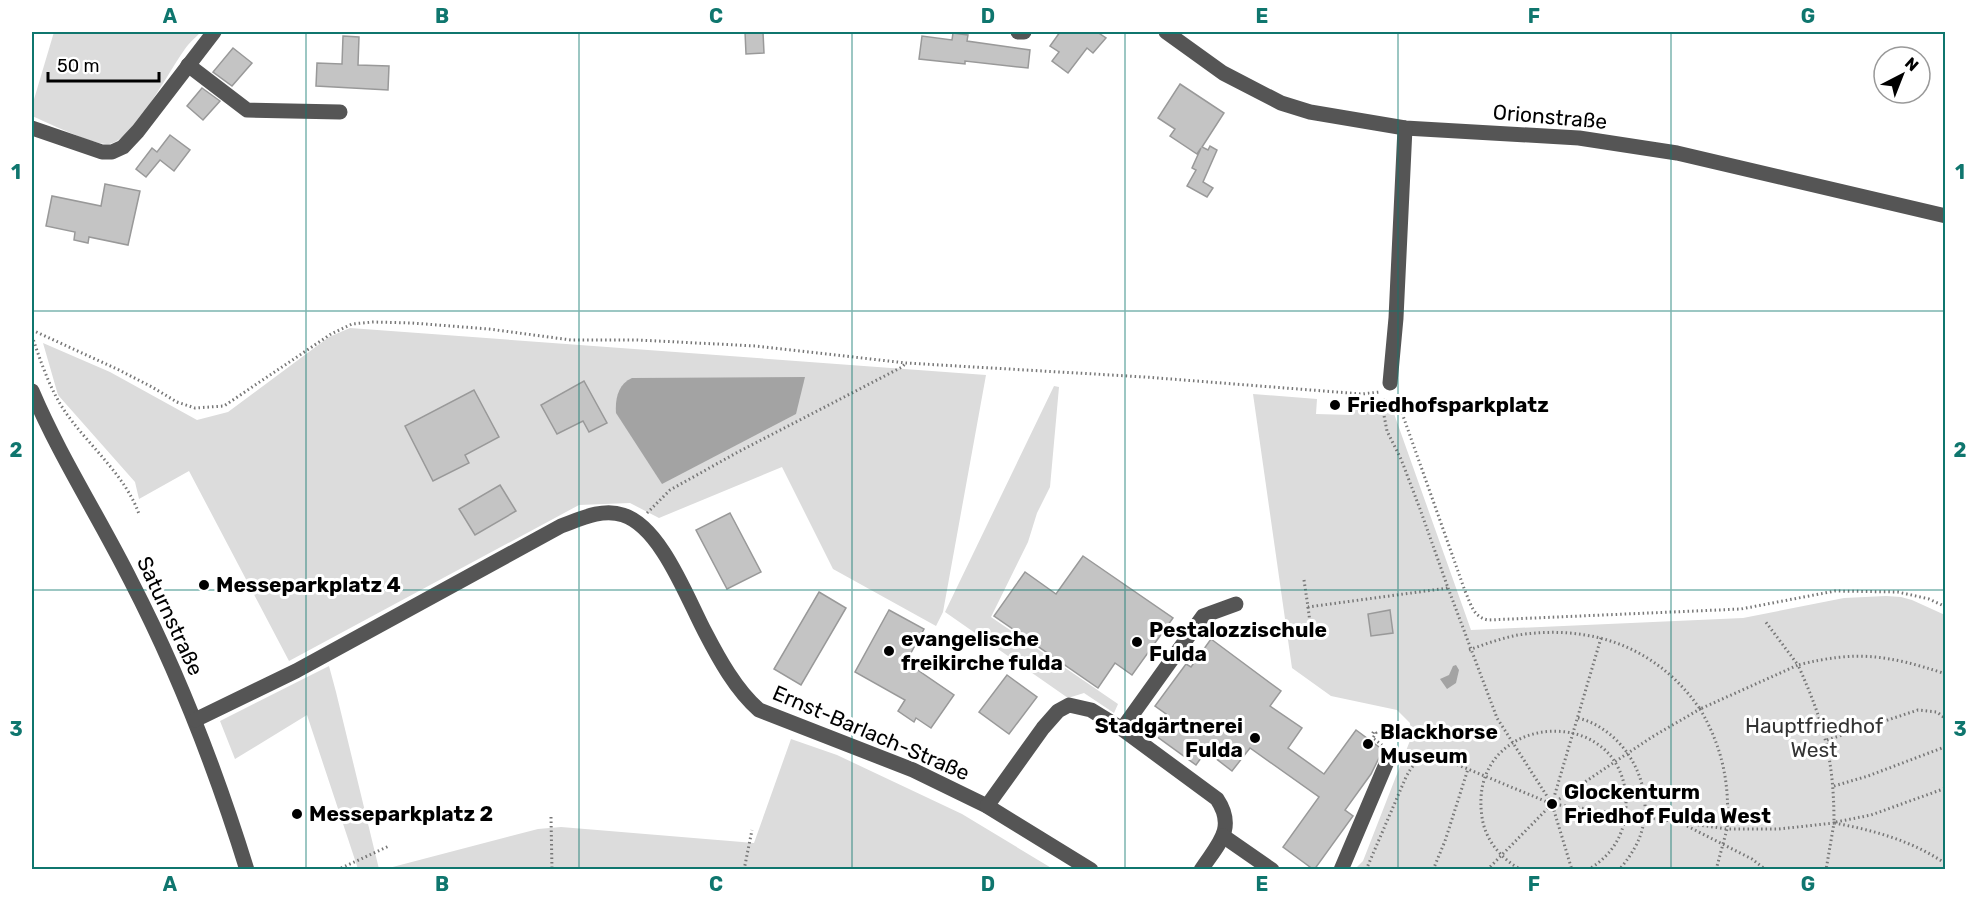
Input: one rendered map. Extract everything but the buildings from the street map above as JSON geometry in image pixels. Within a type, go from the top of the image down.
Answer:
[{"type":"street","points":[[32,128],[102,152],[112,152],[123,147],[138,131],[214,32]]},
{"type":"street","points":[[1018,32],[1024,32]]},
{"type":"street","name":"Orionstraße","points":[[1166,32],[1223,73],[1281,103],[1310,112],[1405,128],[1579,138],[1677,153],[1946,216]]},
{"type":"street","points":[[188,65],[247,110],[340,112]]},
{"type":"street","points":[[1390,387],[1396,318],[1405,128]]},
{"type":"street","name":"Saturnstraße","points":[[32,391],[46,424],[136,591],[174,670],[195,720],[247,870]]},
{"type":"street","name":"Ernst-Barlach-Straße","points":[[195,720],[296,671],[561,526],[591,515],[621,514],[639,524],[662,548],[712,644],[747,700],[759,710],[913,770],[987,806],[1091,870]]},
{"type":"street","points":[[1122,729],[1203,616],[1236,604]]},
{"type":"street","points":[[987,806],[1043,728],[1063,707],[1079,706],[1091,710],[1122,729],[1217,799],[1224,810],[1227,825],[1203,869]]},
{"type":"street","points":[[1341,870],[1389,757]]},
{"type":"street","points":[[1223,836],[1272,870]]},
{"type":"path","points":[[32,330],[128,374],[177,402],[195,408],[224,406],[331,334],[352,324],[373,322],[489,329],[571,340],[639,340],[756,345],[906,363],[1179,379],[1362,394],[1390,387]]},
{"type":"path","points":[[32,336],[51,387],[65,412],[132,495],[139,514]]},
{"type":"path","points":[[639,524],[652,506],[670,490],[906,363]]},
{"type":"path","points":[[1390,387],[1382,405],[1388,430],[1413,489],[1470,650],[1497,718],[1552,804],[1572,870]]},
{"type":"path","points":[[1390,387],[1465,591],[1474,612],[1481,619],[1741,609],[1835,591],[1898,592],[1929,599],[1946,607]]},
{"type":"path","points":[[1304,580],[1311,630]]},
{"type":"path","points":[[1308,607],[1448,588]]},
{"type":"path","points":[[1765,621],[1798,665],[1815,702],[1827,740],[1834,786],[1834,823],[1826,870]]},
{"type":"path","points":[[1470,650],[1502,639],[1534,633],[1586,634],[1623,644],[1655,663],[1688,692],[1717,741],[1724,765],[1729,804],[1727,829],[1716,870]]},
{"type":"path","points":[[1552,804],[1601,638]]},
{"type":"path","points":[[1487,870],[1552,804],[1614,762],[1700,709],[1798,665],[1843,656],[1869,656],[1898,660],[1946,674]]},
{"type":"path","points":[[1827,740],[1918,710],[1937,712],[1946,719]]},
{"type":"path","points":[[1940,714],[1946,710]]},
{"type":"path","points":[[1578,718],[1598,725],[1608,732],[1628,753],[1641,780],[1644,798],[1641,833],[1635,847],[1619,870]]},
{"type":"path","points":[[1522,870],[1501,855],[1488,837],[1480,806],[1481,791],[1494,760],[1513,742],[1542,731],[1564,731],[1574,733],[1595,744],[1614,762],[1624,786],[1626,816],[1622,832],[1603,859],[1587,870]]},
{"type":"path","points":[[1834,786],[1910,761],[1946,745]]},
{"type":"path","points":[[1366,870],[1406,777],[1416,762],[1422,758],[1435,757],[1486,775],[1552,804],[1644,819],[1727,829],[1779,829],[1834,823],[1871,815],[1946,788]]},
{"type":"path","points":[[1433,870],[1445,841],[1468,769]]},
{"type":"path","points":[[551,817],[552,870]]},
{"type":"path","points":[[1682,823],[1752,859],[1766,870]]},
{"type":"path","points":[[1834,823],[1890,837],[1917,847],[1946,864]]},
{"type":"path","points":[[744,870],[752,830]]},
{"type":"path","points":[[337,870],[389,846]]},
{"type":"green space","points":[[54,32],[201,32],[181,55],[152,101],[130,130],[109,144],[102,144],[82,138],[32,116],[32,106]]},
{"type":"green space","points":[[350,328],[986,375],[943,612],[936,626],[833,569],[782,467],[659,518],[630,503],[579,505],[289,661],[189,471],[139,499],[135,482],[58,395],[43,343],[110,372],[197,420],[228,412],[329,337]]},
{"type":"green space","points":[[1054,386],[1059,387],[1050,487],[1037,513],[1028,542],[991,617],[1118,704],[1114,713],[1084,693],[1068,698],[945,612]]},
{"type":"green space","name":"Hauptfriedhof West","points":[[1253,394],[1317,399],[1316,414],[1352,415],[1353,406],[1382,405],[1392,408],[1471,630],[1743,618],[1844,598],[1886,596],[1912,600],[1945,615],[1945,869],[1355,869],[1363,861],[1411,738],[1410,723],[1397,710],[1331,696],[1292,668]]},
{"type":"green space","points":[[329,666],[379,869],[358,869],[307,715],[235,759],[220,721]]},
{"type":"green space","points":[[791,739],[837,755],[962,814],[1053,869],[385,869],[538,829],[561,827],[754,843]]},
{"type":"shaded area","points":[[805,377],[796,414],[662,484],[616,413],[618,392],[623,384],[632,378]]},
{"type":"shaded area","points":[[1456,665],[1459,670],[1456,683],[1447,689],[1440,679],[1449,675],[1453,666]]},
{"type":"place","name":"Friedhofsparkplatz","points":[[1335,405]]},
{"type":"place","name":"Messeparkplatz 4","points":[[204,585]]},
{"type":"place","name":"Pestalozzischule Fulda","points":[[1137,642]]},
{"type":"place","name":"evangelische freikirche fulda","points":[[889,651]]},
{"type":"place","name":"Stadgärtnerei Fulda","points":[[1255,738]]},
{"type":"place","name":"Blackhorse Museum","points":[[1368,744]]},
{"type":"place","name":"Glockenturm Friedhof Fulda West","points":[[1552,804]]},
{"type":"place","name":"Messeparkplatz 2","points":[[297,814]]}]
